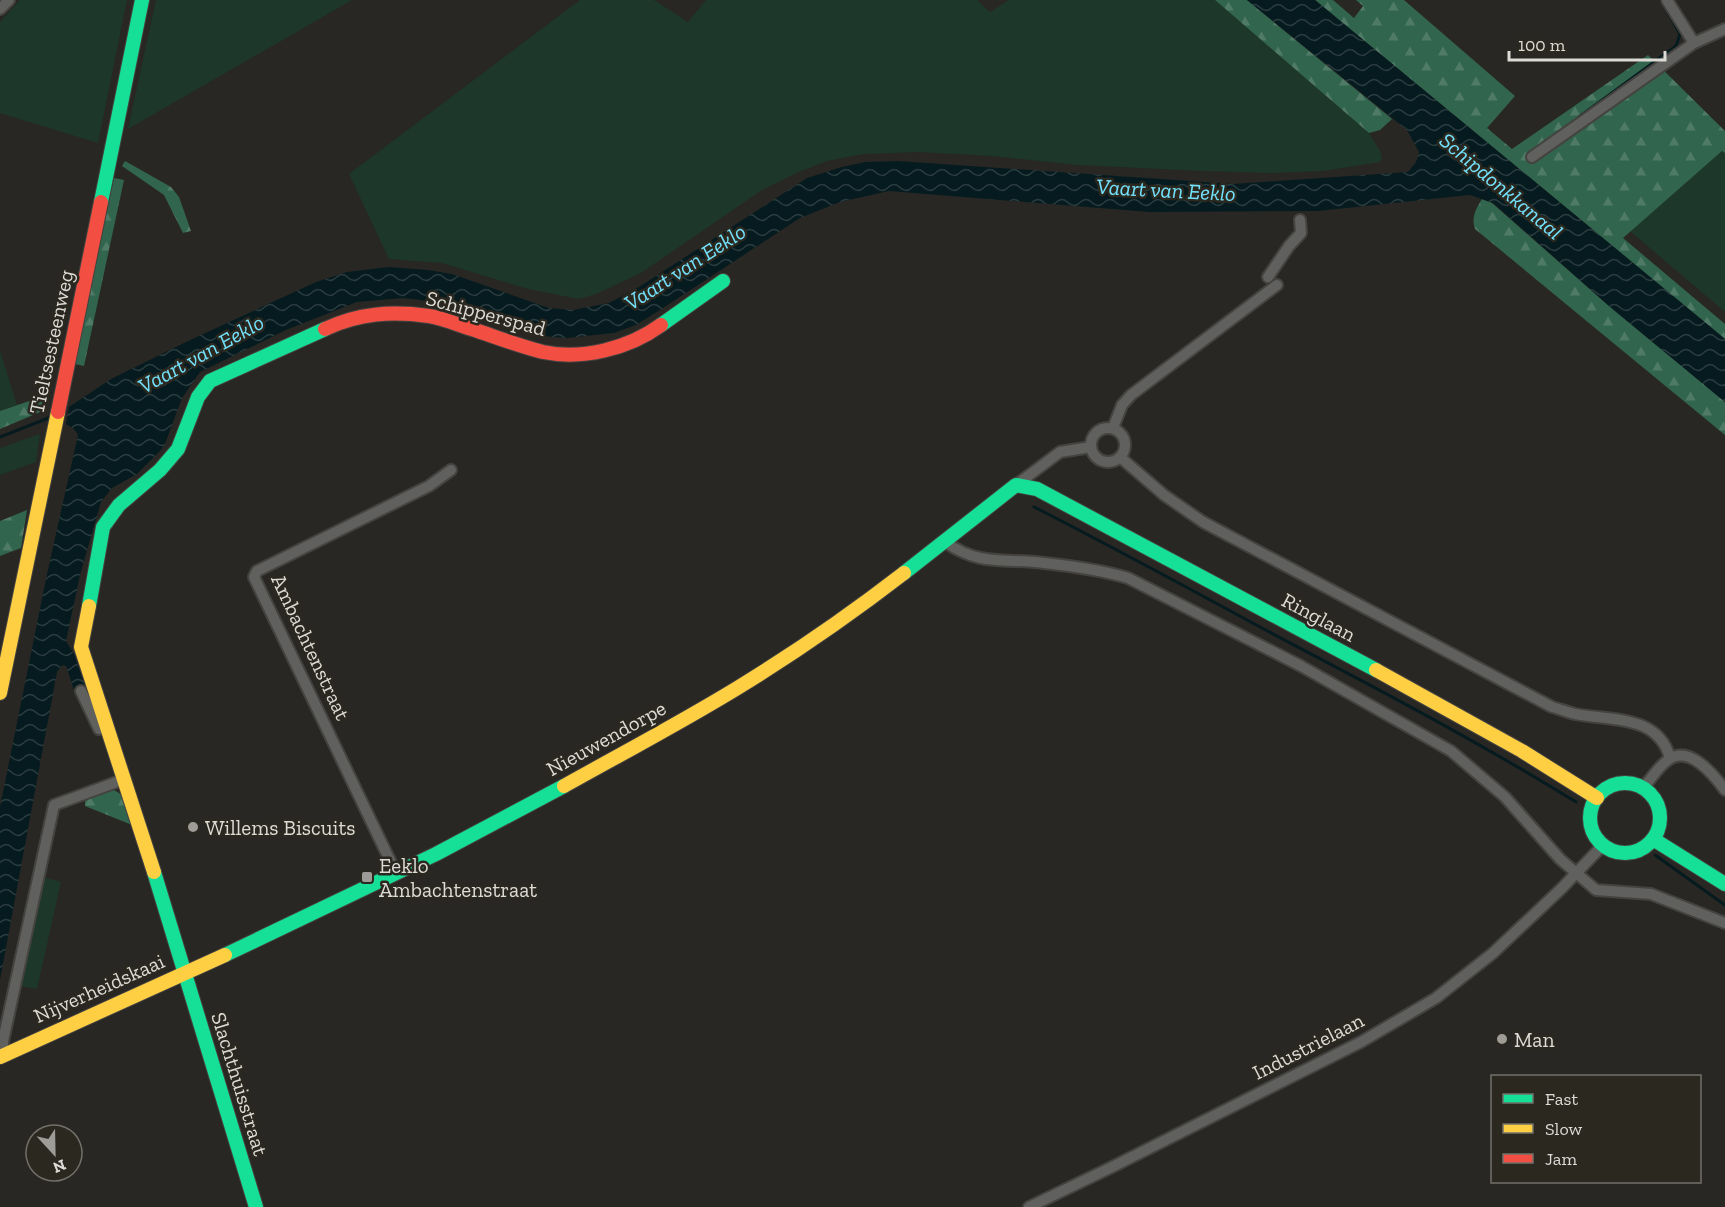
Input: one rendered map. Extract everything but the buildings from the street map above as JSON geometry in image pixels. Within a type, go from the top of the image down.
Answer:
[{"type":"street","points":[[0,9],[9,0]]},
{"type":"street","name":"Tieltsesteenweg","points":[[0,693],[142,0]]},
{"type":"street","points":[[1667,0],[1694,43]]},
{"type":"street","points":[[1532,157],[1694,43],[1725,29]]},
{"type":"street","points":[[1268,277],[1288,246],[1301,233],[1300,220]]},
{"type":"street","name":"Schipperspad","points":[[125,779],[81,647],[103,527],[119,506],[160,470],[178,449],[198,397],[210,381],[346,319],[373,314],[430,316],[544,352],[583,354],[622,346],[650,333],[723,281]]},
{"type":"street","points":[[1113,428],[1122,405],[1131,395],[1277,285]]},
{"type":"street","points":[[1103,428],[1113,428],[1121,433],[1125,441],[1124,449],[1120,457],[1114,461],[1100,460],[1094,455],[1091,447],[1095,434],[1103,428]]},
{"type":"street","points":[[1016,485],[1060,452],[1091,447]]},
{"type":"street","points":[[1120,457],[1183,509],[1230,537],[1552,707],[1574,714],[1628,720],[1646,728],[1660,737],[1670,758]]},
{"type":"street","name":"Ambachtenstraat","points":[[396,873],[254,577],[257,572],[429,486],[451,470]]},
{"type":"street","name":"Nieuwendorpe","points":[[184,974],[497,823],[755,678],[852,611],[945,542],[1016,485]]},
{"type":"street","name":"Ringlaan","points":[[1016,485],[1037,489],[1410,688],[1511,745],[1597,798]]},
{"type":"street","points":[[945,542],[958,551],[975,558],[1043,563],[1111,573],[1128,578],[1362,699],[1451,752],[1505,797],[1576,874],[1596,890],[1651,894],[1725,923]]},
{"type":"street","points":[[81,691],[99,729],[107,727]]},
{"type":"street","points":[[1643,788],[1670,758],[1681,756],[1702,764],[1725,790]]},
{"type":"street","points":[[2,1055],[3,1041],[54,805],[125,779]]},
{"type":"street","name":"Slachthuisstraat","points":[[125,779],[256,1207]]},
{"type":"street","points":[[1623,783],[1643,788],[1655,801],[1659,810],[1660,821],[1653,839],[1636,851],[1627,853],[1618,852],[1603,845],[1595,836],[1591,825],[1591,812],[1597,798],[1613,785],[1623,783]]},
{"type":"street","points":[[1653,839],[1725,884]]},
{"type":"street","name":"Industrielaan","points":[[1029,1207],[1361,1042],[1436,998],[1493,953],[1603,845]]},
{"type":"street","name":"Nijverheidskaai","points":[[2,1055],[184,974]]},
{"type":"green space","points":[[20,0],[127,0],[98,143],[0,113],[0,22]]},
{"type":"green space","points":[[156,0],[352,0],[128,129]]},
{"type":"green space","points":[[580,0],[654,0],[688,22],[706,0],[977,0],[990,12],[1009,0],[1215,0],[1369,133],[1382,158],[1380,162],[1323,171],[1273,173],[1078,165],[993,156],[918,152],[864,154],[827,161],[762,190],[641,273],[596,294],[579,299],[528,289],[442,263],[389,259],[349,174]]},
{"type":"green space","points":[[1215,0],[1247,0],[1392,119],[1380,130],[1369,133]]},
{"type":"green space","points":[[1315,0],[1333,0],[1354,18],[1363,6],[1356,0],[1404,0],[1515,96],[1487,128],[1512,149],[1648,55],[1725,131],[1725,153],[1722,151],[1623,238],[1725,324],[1725,339]]},
{"type":"green space","points":[[1722,151],[1725,153],[1725,312],[1630,231]]},
{"type":"green space","points":[[125,161],[171,187],[179,197],[191,231],[183,233],[164,195],[122,166]]},
{"type":"green space","points":[[114,178],[124,180],[84,366],[75,364]]},
{"type":"green space","points":[[1482,199],[1492,203],[1609,306],[1725,402],[1725,435],[1475,229],[1474,217]]},
{"type":"green space","points":[[0,351],[17,405],[0,411]]},
{"type":"green space","points":[[41,397],[45,410],[0,429],[0,411]]},
{"type":"green space","points":[[40,434],[36,462],[0,475],[0,448]]},
{"type":"green space","points":[[27,510],[21,548],[0,556],[0,521]]},
{"type":"green space","points":[[113,790],[125,800],[132,825],[85,806],[85,798]]},
{"type":"green space","points":[[39,876],[61,882],[37,989],[15,985]]},
{"type":"water","points":[[1247,0],[1315,0],[1725,339],[1725,402],[1609,306],[1493,203],[1470,195],[1318,211],[1149,212],[889,191],[840,202],[800,218],[636,325],[614,333],[567,338],[543,336],[518,331],[471,314],[421,300],[403,298],[357,302],[286,330],[200,372],[182,398],[165,444],[160,451],[137,474],[112,488],[101,502],[80,575],[66,641],[74,654],[86,689],[75,693],[66,666],[62,665],[57,672],[0,980],[0,807],[47,574],[78,435],[66,424],[69,407],[111,379],[188,341],[316,282],[347,272],[389,267],[452,274],[549,308],[573,310],[609,303],[639,287],[807,178],[865,162],[898,161],[1233,184],[1408,172],[1416,162],[1419,152],[1407,130]]},
{"type":"waterway","points":[[1579,117],[1676,46],[1680,34],[1661,0]]},
{"type":"waterway","points":[[0,437],[51,417]]},
{"type":"waterway","points":[[1034,507],[1427,716],[1576,802]]},
{"type":"waterway","points":[[1655,855],[1725,905]]},
{"type":"traffic: fast","points":[[101,202],[142,0]]},
{"type":"traffic: fast","points":[[661,325],[723,281]]},
{"type":"traffic: fast","points":[[89,606],[103,527],[119,505],[160,470],[178,449],[198,397],[210,381],[325,329]]},
{"type":"traffic: fast","points":[[904,573],[1016,485],[1037,489],[1376,670]]},
{"type":"traffic: fast","points":[[1625,783],[1644,789],[1654,799],[1660,818],[1654,837],[1644,847],[1625,853],[1606,847],[1596,837],[1590,818],[1596,799],[1606,789],[1625,783]]},
{"type":"traffic: fast","points":[[225,955],[436,854],[564,786]]},
{"type":"traffic: fast","points":[[1653,839],[1725,884]]},
{"type":"traffic: fast","points":[[154,872],[256,1207]]},
{"type":"traffic: slow","points":[[0,693],[58,412]]},
{"type":"traffic: slow","points":[[564,786],[696,713],[760,674],[844,618],[904,573]]},
{"type":"traffic: slow","points":[[89,606],[81,647],[154,872]]},
{"type":"traffic: slow","points":[[1376,670],[1522,751],[1597,798]]},
{"type":"traffic: slow","points":[[0,1057],[225,955]]},
{"type":"traffic: jam","points":[[58,412],[101,202]]},
{"type":"traffic: jam","points":[[325,329],[363,317],[415,314],[440,318],[543,352],[573,355],[619,346],[661,325]]},
{"type":"place","name":"Willems Biscuits","points":[[193,827]]},
{"type":"place","name":"Eeklo Ambachtenstraat","points":[[367,877]]},
{"type":"place","name":"Man","points":[[1502,1039]]},
{"type":"water label","name":"Schipdonkkanaal","points":[[1501,186]]},
{"type":"water label","name":"Vaart van Eeklo","points":[[1166,190]]},
{"type":"water label","name":"Vaart van Eeklo","points":[[685,267]]},
{"type":"water label","name":"Vaart van Eeklo","points":[[201,354]]}]
